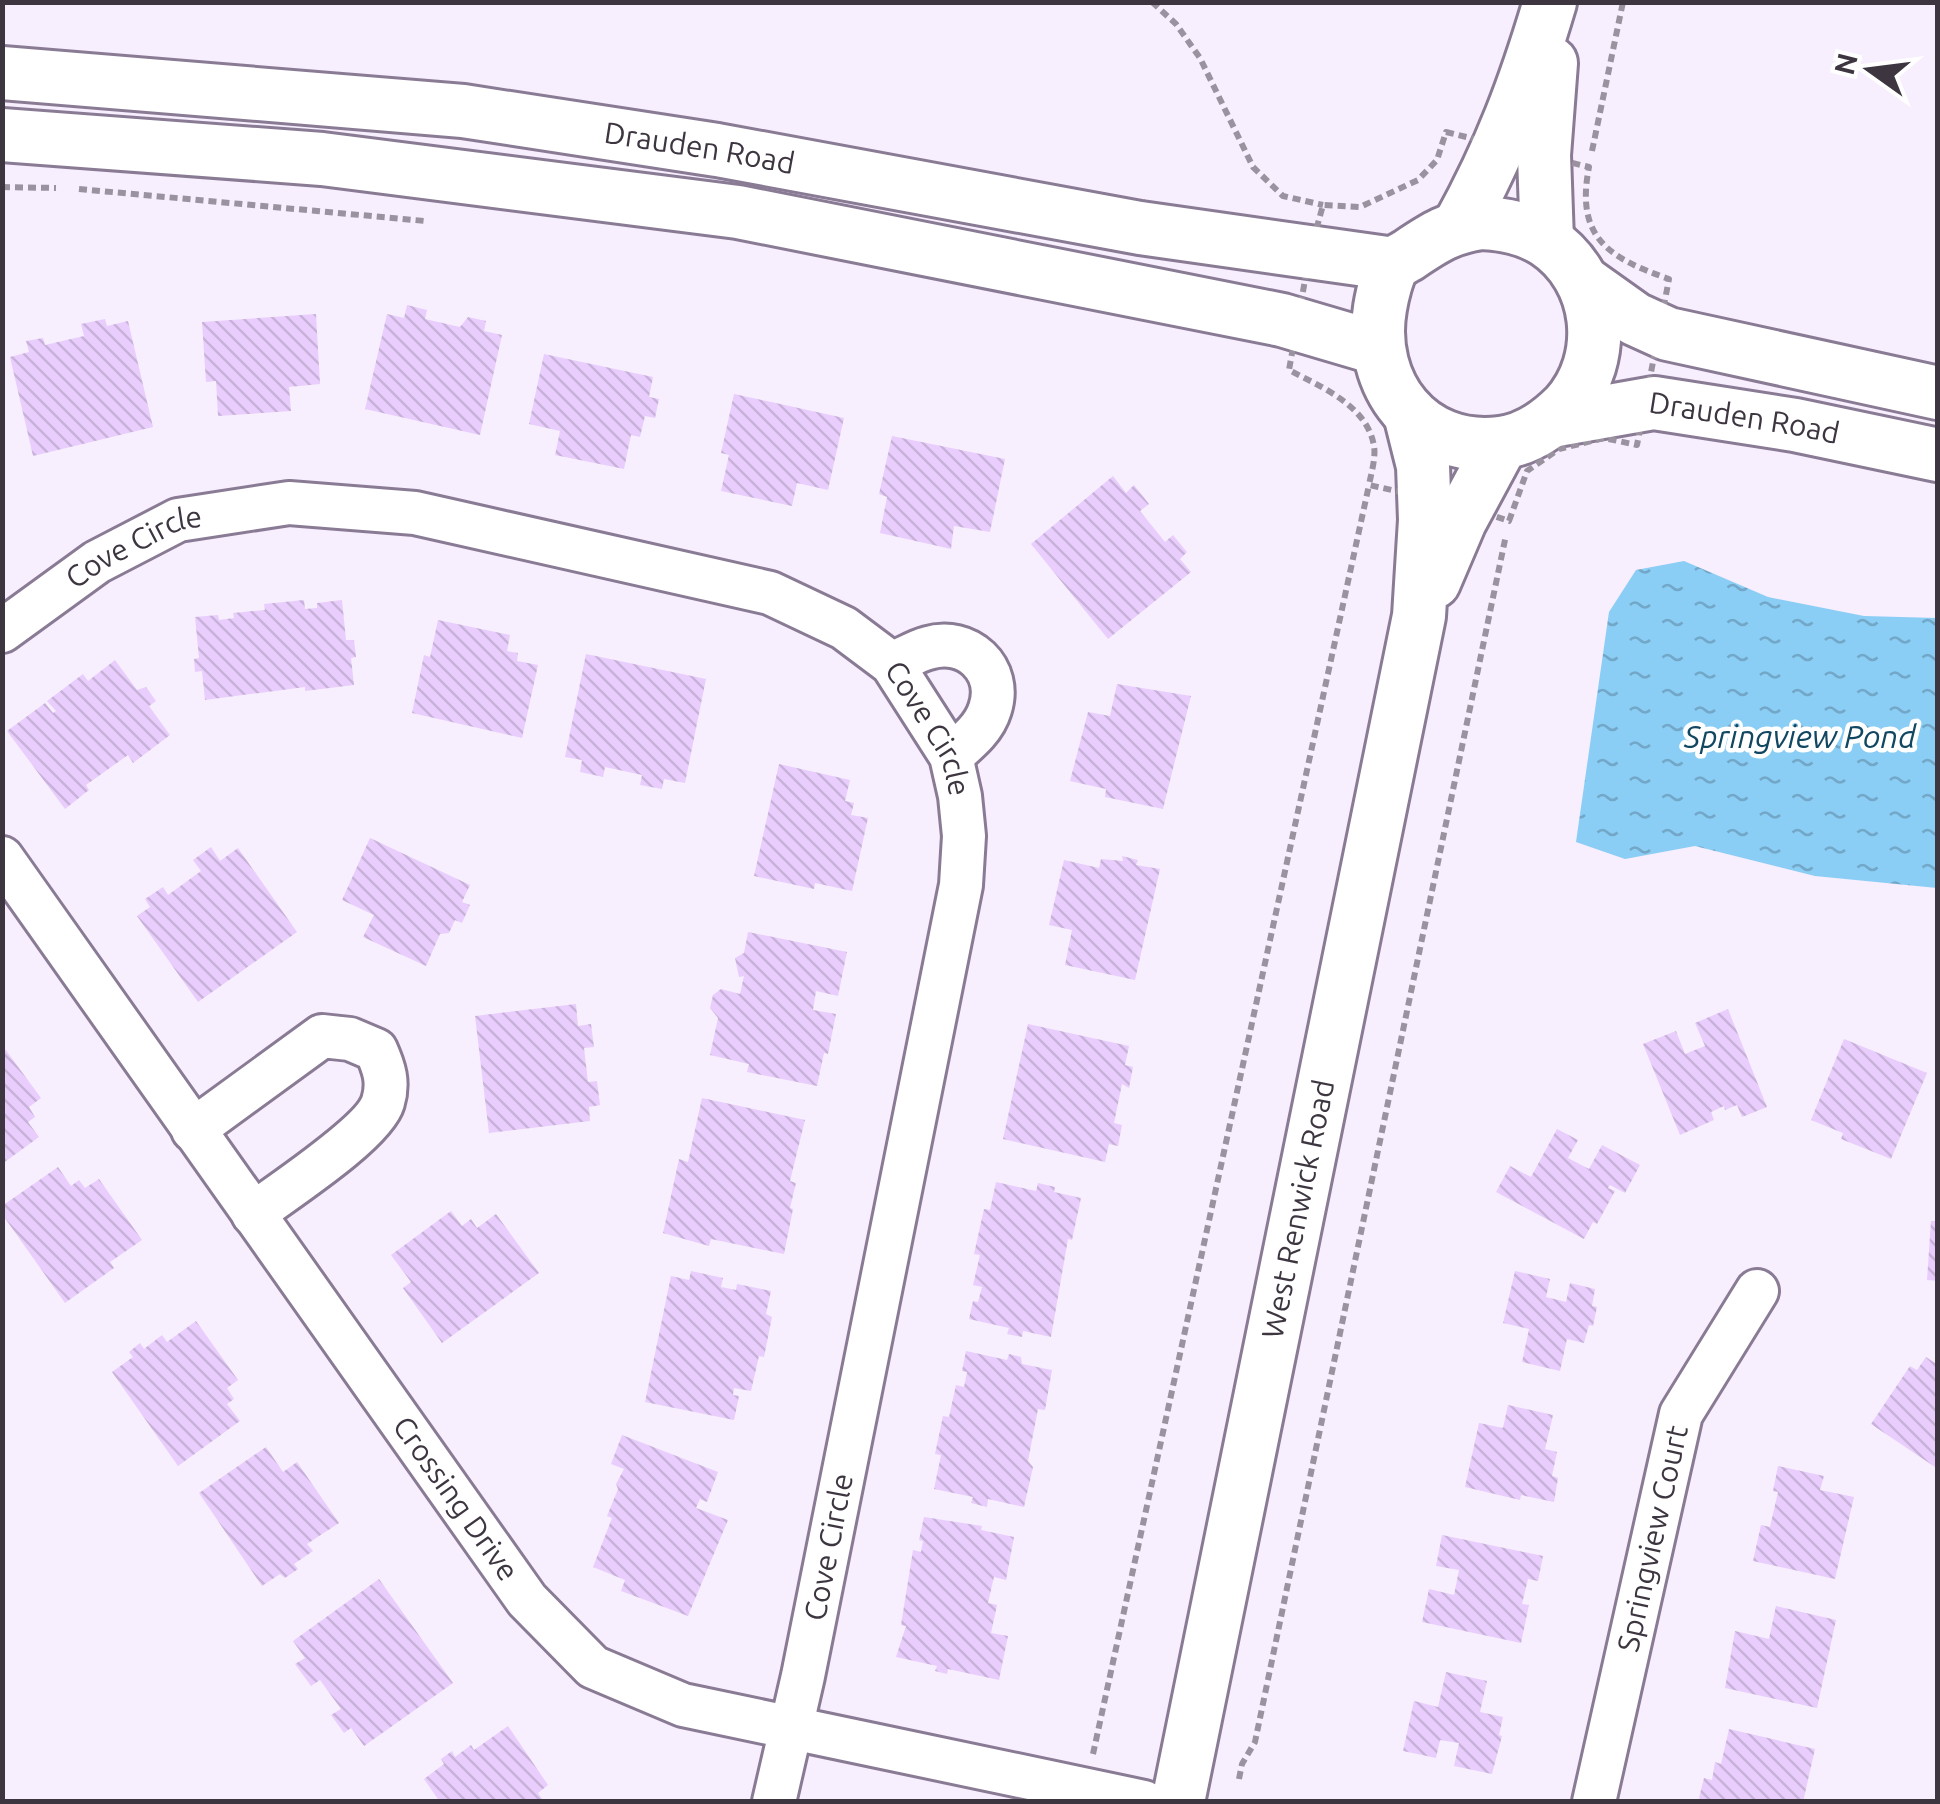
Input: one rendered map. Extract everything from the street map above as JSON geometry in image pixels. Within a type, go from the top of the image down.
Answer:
[{"type":"street","points":[[1547,241],[1544,156],[1553,2]]},
{"type":"street","name":"Drauden Road","points":[[2,73],[463,111],[717,150],[1140,228],[1317,228],[1394,264]]},
{"type":"street","name":"Drauden Road","points":[[2,135],[322,159],[738,212],[1297,324],[1378,348]]},
{"type":"street","points":[[1459,226],[1544,156]]},
{"type":"street","points":[[1482,222],[1505,224],[1547,241],[1568,259],[1583,282],[1595,318],[1594,358],[1578,393],[1552,422],[1502,443],[1452,438],[1410,414],[1392,390],[1380,364],[1376,334],[1381,301],[1394,264],[1432,237],[1482,222]]},
{"type":"street","name":"Drauden Road","points":[[1583,282],[1635,318],[1668,334],[1938,393]]},
{"type":"street","name":"Drauden Road","points":[[1552,422],[1654,403],[1795,424],[1938,455]]},
{"type":"street","name":"West Renwick Road","points":[[1410,414],[1422,466],[1467,508]]},
{"type":"street","name":"West Renwick Road","points":[[1178,1802],[1419,616],[1467,508],[1502,443]]},
{"type":"street","name":"Cove Circle","points":[[2,630],[97,562],[178,520],[290,502],[415,513],[770,594],[844,628],[892,664],[951,756],[964,836],[961,884],[774,1802]]},
{"type":"street","points":[[892,664],[928,647],[962,648],[980,658],[994,688],[992,706],[978,730],[951,756]]},
{"type":"street","name":"Crossing Drive","points":[[2,858],[527,1600],[594,1666],[683,1705],[1144,1802]]},
{"type":"street","points":[[193,1130],[322,1036],[350,1039],[376,1050],[387,1073],[383,1105],[369,1126],[253,1214]]},
{"type":"street","name":"Springview Court","points":[[1594,1802],[1681,1414],[1757,1291]]},
{"type":"path","points":[[1152,2],[1176,24],[1200,58],[1253,167],[1317,228]]},
{"type":"path","points":[[1544,156],[1623,2]]},
{"type":"path","points":[[1317,228],[1418,180],[1436,160],[1446,132],[1544,156],[1583,195],[1588,220],[1604,245],[1625,264],[1669,280],[1637,445],[1604,438],[1558,449],[1467,508],[1369,485]]},
{"type":"path","points":[[2,187],[60,188],[437,222]]},
{"type":"path","points":[[1085,1789],[1375,448],[1365,424],[1339,396],[1288,370],[1317,228]]},
{"type":"path","points":[[1239,1780],[1242,1764],[1256,1742],[1467,508]]},
{"type":"water","name":"Springview Pond","points":[[1684,561],[1768,597],[1864,616],[1937,618],[1937,888],[1815,876],[1695,846],[1625,859],[1576,842],[1609,612],[1636,570]]},
{"type":"building","points":[[407,305],[427,310],[425,319],[460,327],[468,317],[486,321],[484,331],[502,335],[480,435],[365,409],[387,314],[404,318]]},
{"type":"building","points":[[316,314],[320,384],[289,387],[291,411],[218,416],[216,381],[206,382],[202,322]]},
{"type":"building","points":[[105,319],[107,326],[128,321],[153,427],[33,456],[10,357],[29,352],[26,341],[43,338],[45,345],[84,336],[81,324]]},
{"type":"building","points":[[544,354],[653,377],[649,397],[659,399],[655,418],[645,416],[640,437],[631,435],[624,469],[555,455],[560,431],[529,424]]},
{"type":"building","points":[[734,394],[844,418],[828,490],[797,483],[792,506],[721,491],[729,455],[721,453]]},
{"type":"building","points":[[892,436],[1005,459],[990,532],[954,526],[951,549],[880,533],[887,497],[879,494]]},
{"type":"building","points":[[1113,476],[1126,493],[1134,485],[1149,504],[1140,511],[1165,542],[1173,535],[1187,552],[1180,559],[1191,572],[1108,639],[1031,544]]},
{"type":"building","points":[[304,600],[305,609],[342,600],[346,640],[354,640],[354,685],[205,700],[202,671],[195,672],[194,659],[199,658],[195,617],[234,618],[233,613],[265,610],[264,604]]},
{"type":"building","points":[[438,620],[510,635],[507,651],[518,653],[517,661],[538,665],[522,738],[412,713],[424,655],[430,657]]},
{"type":"building","points":[[586,654],[706,679],[685,783],[664,779],[662,789],[640,785],[642,775],[605,767],[603,777],[580,772],[582,760],[565,757]]},
{"type":"building","points":[[115,660],[137,690],[146,687],[156,701],[149,706],[170,735],[133,763],[128,755],[86,785],[89,790],[65,809],[7,731],[45,703],[53,713],[56,711],[47,701],[83,674],[88,681]]},
{"type":"building","points":[[1117,684],[1191,696],[1163,809],[1105,797],[1106,789],[1070,781],[1088,712],[1110,716]]},
{"type":"building","points":[[779,764],[850,780],[845,801],[854,803],[851,815],[868,818],[852,891],[815,883],[814,889],[754,876]]},
{"type":"building","points":[[370,838],[470,885],[462,902],[470,905],[462,923],[455,920],[449,933],[440,934],[426,966],[363,937],[374,915],[342,900]]},
{"type":"building","points":[[211,847],[220,861],[238,848],[297,932],[198,1002],[137,916],[150,907],[145,899],[163,887],[168,895],[201,871],[193,860]]},
{"type":"building","points":[[1122,856],[1138,860],[1136,865],[1160,869],[1135,980],[1065,965],[1072,930],[1049,925],[1064,860],[1099,868],[1101,859],[1123,861]]},
{"type":"building","points":[[748,932],[847,952],[838,996],[816,991],[813,1010],[836,1014],[817,1086],[747,1072],[749,1064],[710,1055],[718,1018],[710,1008],[713,995],[721,989],[740,994],[744,976],[739,977],[735,958],[744,953]]},
{"type":"building","points":[[576,1004],[578,1026],[591,1024],[594,1047],[584,1048],[588,1082],[597,1081],[600,1105],[589,1107],[590,1121],[489,1133],[475,1016]]},
{"type":"building","points":[[1728,1009],[1767,1107],[1742,1117],[1737,1105],[1725,1110],[1724,1106],[1711,1112],[1714,1120],[1680,1135],[1643,1044],[1676,1031],[1685,1054],[1705,1046],[1695,1023]]},
{"type":"building","points":[[1028,1024],[1129,1046],[1125,1065],[1133,1067],[1129,1088],[1122,1084],[1114,1123],[1122,1125],[1118,1146],[1109,1144],[1105,1162],[1003,1139]]},
{"type":"building","points":[[1844,1039],[1927,1073],[1891,1159],[1841,1139],[1843,1133],[1811,1120]]},
{"type":"building","points":[[2,1045],[41,1098],[29,1107],[35,1117],[28,1122],[39,1137],[2,1164]]},
{"type":"building","points":[[702,1098],[805,1120],[790,1181],[796,1183],[784,1254],[711,1239],[709,1246],[663,1233],[679,1159],[688,1162]]},
{"type":"building","points":[[1557,1129],[1578,1140],[1568,1158],[1589,1169],[1602,1145],[1640,1165],[1625,1193],[1610,1185],[1608,1188],[1615,1191],[1584,1239],[1496,1192],[1510,1166],[1531,1177]]},
{"type":"building","points":[[58,1167],[71,1186],[79,1180],[85,1188],[99,1179],[142,1240],[110,1262],[114,1268],[65,1303],[2,1214],[2,1206]]},
{"type":"building","points":[[996,1182],[1036,1191],[1038,1183],[1055,1187],[1054,1192],[1081,1198],[1072,1240],[1068,1239],[1051,1337],[1023,1331],[1022,1337],[1007,1334],[1009,1328],[969,1319],[973,1301],[978,1302],[982,1287],[973,1285],[980,1255],[974,1254],[984,1209],[990,1210]]},
{"type":"building","points":[[451,1211],[462,1226],[471,1219],[477,1228],[496,1214],[539,1273],[442,1343],[403,1288],[411,1282],[391,1255]]},
{"type":"building","points":[[1931,1221],[1938,1221],[1938,1281],[1927,1280]]},
{"type":"building","points":[[691,1271],[723,1278],[721,1287],[736,1290],[737,1284],[771,1291],[766,1314],[772,1317],[764,1357],[759,1356],[751,1391],[734,1388],[733,1395],[739,1396],[734,1420],[645,1402],[671,1276],[689,1280]]},
{"type":"building","points":[[1515,1271],[1550,1279],[1546,1297],[1566,1302],[1570,1283],[1595,1289],[1593,1326],[1589,1325],[1584,1343],[1567,1339],[1560,1371],[1522,1362],[1529,1329],[1503,1323]]},
{"type":"building","points":[[196,1321],[238,1380],[227,1388],[234,1399],[227,1404],[240,1421],[178,1466],[112,1372],[133,1357],[129,1352],[140,1343],[144,1349],[162,1335],[167,1342]]},
{"type":"building","points":[[966,1351],[1007,1360],[1009,1354],[1021,1357],[1022,1364],[1052,1370],[1045,1410],[1038,1409],[1028,1461],[1033,1467],[1024,1507],[988,1499],[987,1507],[971,1503],[973,1497],[934,1489],[941,1455],[935,1454],[943,1416],[949,1417],[956,1385],[964,1387]]},
{"type":"building","points":[[1926,1357],[1938,1365],[1938,1469],[1871,1424],[1910,1366],[1917,1370]]},
{"type":"building","points":[[1508,1405],[1553,1415],[1545,1449],[1557,1452],[1552,1476],[1558,1478],[1554,1502],[1521,1495],[1520,1500],[1465,1487],[1479,1423],[1503,1428]]},
{"type":"building","points":[[622,1435],[718,1472],[707,1502],[700,1499],[696,1508],[728,1520],[688,1616],[621,1591],[625,1580],[593,1567],[612,1518],[607,1516],[624,1469],[611,1464]]},
{"type":"building","points":[[266,1447],[283,1472],[297,1462],[339,1523],[307,1544],[313,1551],[294,1564],[298,1569],[285,1578],[280,1574],[262,1586],[199,1493]]},
{"type":"building","points":[[1778,1466],[1824,1476],[1820,1490],[1854,1497],[1835,1579],[1753,1561],[1761,1525],[1770,1527],[1778,1492],[1773,1491]]},
{"type":"building","points":[[924,1517],[982,1526],[981,1530],[1014,1537],[1006,1580],[994,1577],[988,1603],[997,1605],[991,1633],[1008,1636],[999,1680],[948,1669],[947,1674],[935,1671],[937,1666],[896,1657],[906,1626],[901,1625],[913,1550],[921,1552],[923,1541],[919,1540]]},
{"type":"building","points":[[1442,1535],[1543,1556],[1538,1581],[1528,1579],[1522,1604],[1529,1605],[1521,1643],[1422,1622],[1429,1589],[1454,1595],[1459,1570],[1436,1566]]},
{"type":"building","points":[[379,1579],[453,1683],[364,1746],[351,1728],[344,1733],[331,1715],[341,1709],[320,1680],[311,1686],[295,1664],[305,1658],[293,1641]]},
{"type":"building","points":[[1776,1606],[1836,1620],[1817,1708],[1725,1688],[1735,1631],[1769,1639]]},
{"type":"building","points":[[1446,1672],[1487,1681],[1480,1712],[1503,1717],[1492,1774],[1454,1766],[1459,1743],[1440,1740],[1436,1758],[1403,1751],[1414,1701],[1438,1707]]},
{"type":"building","points":[[508,1726],[548,1785],[538,1793],[544,1802],[440,1802],[424,1779],[444,1764],[441,1759],[452,1751],[455,1757],[471,1745],[474,1750]]},
{"type":"building","points":[[1729,1729],[1815,1749],[1803,1802],[1702,1802],[1699,1798],[1704,1778],[1712,1780],[1715,1762],[1721,1764]]}]
